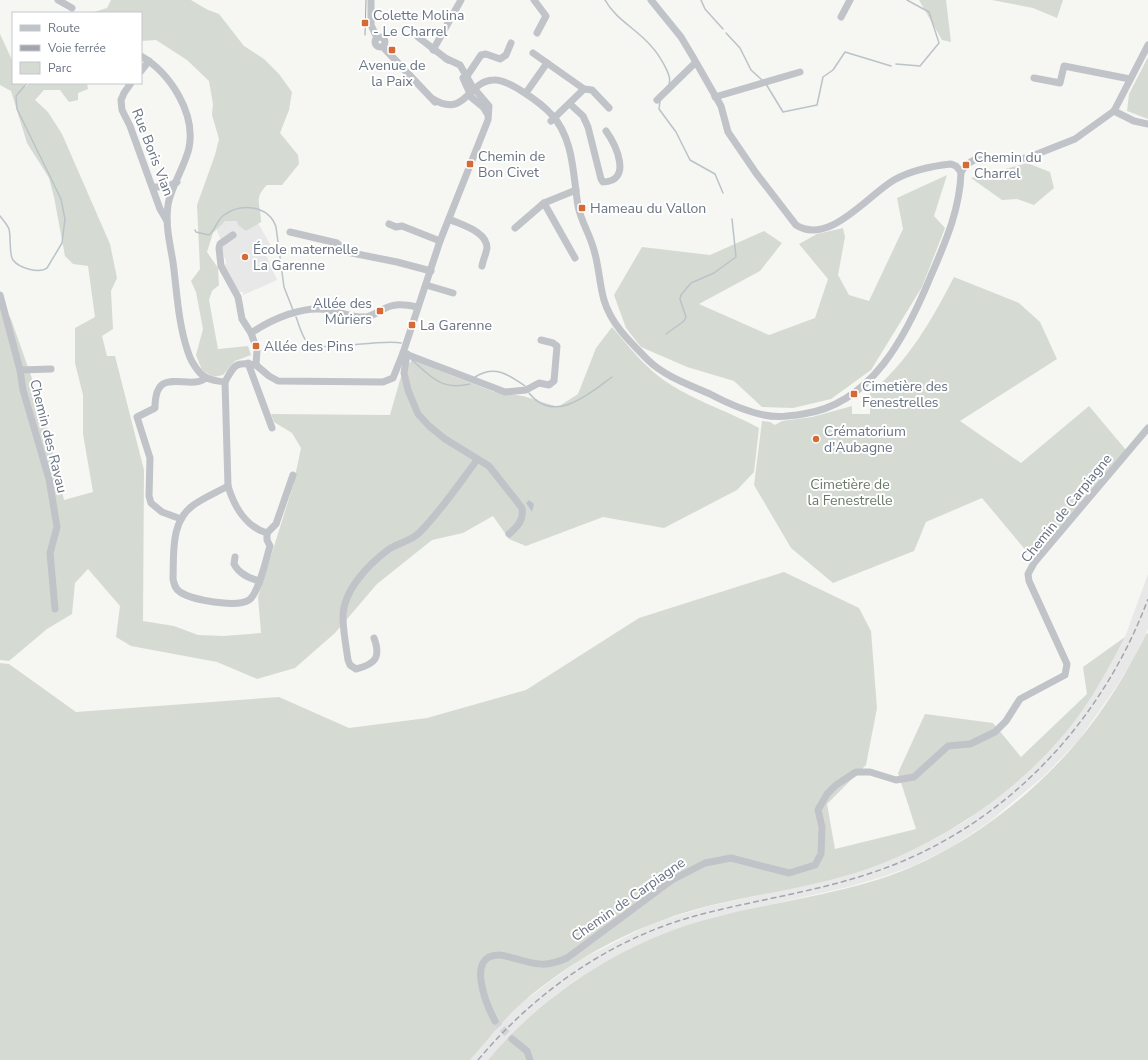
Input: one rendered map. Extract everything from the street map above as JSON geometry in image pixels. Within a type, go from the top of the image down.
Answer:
[{"type":"street","points":[[58,0],[72,8]]},
{"type":"street","points":[[371,0],[370,25],[378,38],[380,37],[384,39],[385,43],[383,47],[433,99],[441,104],[454,104],[490,85],[500,85],[508,88],[553,119]]},
{"type":"street","points":[[433,50],[461,0]]},
{"type":"street","points":[[534,0],[546,16],[537,33]]},
{"type":"street","points":[[651,0],[681,37],[721,106],[728,132],[771,193],[796,225],[801,229],[815,231],[832,226],[894,180],[915,172],[950,164],[956,166],[961,172]]},
{"type":"street","points":[[842,17],[850,0]]},
{"type":"street","points":[[418,37],[458,68],[489,116],[440,241],[431,272],[417,307],[405,354],[404,373],[408,390],[418,414],[428,426],[477,460],[489,466],[522,508],[523,515],[518,526],[509,534]]},
{"type":"street","points":[[467,76],[481,55],[486,54],[500,59],[506,55],[511,43]]},
{"type":"street","points":[[474,93],[482,83],[489,80],[501,81],[510,84],[548,111],[560,129],[570,149],[581,217],[593,246],[599,268],[603,298],[614,322],[633,345],[650,362],[672,376],[739,409],[765,416],[791,416],[811,413],[830,407],[856,394],[878,372],[889,356],[922,298],[952,226],[959,202],[961,172],[966,165],[974,160],[1011,159],[1038,155],[1075,139],[1114,112],[1148,45]]},
{"type":"street","points":[[533,52],[584,89],[592,90],[609,108]]},
{"type":"street","points":[[142,57],[159,69],[172,86],[182,102],[188,121],[190,137],[189,148],[168,204],[167,222],[181,322],[188,353],[195,365],[206,378],[225,382]]},
{"type":"street","points":[[445,58],[455,62],[467,76],[474,93]]},
{"type":"street","points":[[142,70],[149,61]]},
{"type":"street","points":[[528,90],[547,63]]},
{"type":"street","points":[[657,100],[695,63]]},
{"type":"street","points":[[1034,78],[1060,83],[1064,66],[1130,79]]},
{"type":"street","points":[[715,98],[800,72]]},
{"type":"street","name":"Rue Boris Vian","points":[[131,84],[124,93],[122,110],[153,187],[160,209],[167,222]]},
{"type":"street","points":[[553,119],[584,89]]},
{"type":"street","points":[[570,104],[583,116],[588,127],[600,180],[603,182],[608,182],[619,174],[621,168],[611,138],[606,130]]},
{"type":"street","points":[[1114,112],[1134,121],[1148,124]]},
{"type":"street","points":[[153,187],[167,187],[177,182]]},
{"type":"street","points":[[515,228],[544,202],[576,190]]},
{"type":"street","points":[[544,202],[575,258]]},
{"type":"street","points":[[449,219],[484,238],[487,249],[482,266]]},
{"type":"street","points":[[389,224],[396,227],[402,226],[440,241]]},
{"type":"street","points":[[290,232],[337,243],[347,252],[398,262],[431,272]]},
{"type":"street","points":[[233,235],[220,244],[219,248],[222,266],[238,297],[242,318],[251,333],[257,350],[256,365]]},
{"type":"street","points":[[426,285],[453,293]]},
{"type":"street","name":"Chemin des Ravau","points":[[0,295],[20,370],[23,390],[49,479],[57,527],[50,553],[55,609]]},
{"type":"street","points":[[251,333],[270,322],[305,310],[328,310],[355,317],[366,317],[392,305],[399,304],[417,307]]},
{"type":"street","points":[[405,354],[505,392],[512,392],[526,390],[539,383],[549,385],[554,381],[557,346],[553,343],[541,340]]},
{"type":"street","points":[[267,533],[250,526],[231,495],[228,486],[225,382],[232,368],[238,364],[248,363],[256,365],[269,376],[278,381],[383,382],[393,378],[405,354]]},
{"type":"street","points":[[248,363],[272,428]]},
{"type":"street","points":[[20,370],[51,369]]},
{"type":"street","points":[[181,519],[162,512],[151,503],[148,496],[150,458],[137,421],[137,417],[154,408],[157,389],[175,381],[198,382],[206,378]]},
{"type":"street","name":"Chemin de Carpiagne","points":[[495,1021],[486,1006],[480,976],[481,966],[485,960],[498,955],[537,965],[558,962],[567,958],[672,880],[692,868],[714,860],[731,858],[789,873],[809,868],[815,865],[821,854],[822,828],[818,810],[827,794],[836,785],[848,776],[861,771],[896,780],[914,777],[948,746],[970,744],[995,732],[1006,720],[1020,699],[1065,674],[1067,664],[1029,581],[1028,574],[1034,563],[1148,428]]},
{"type":"street","points":[[374,638],[378,650],[376,660],[366,666],[356,668],[350,665],[348,660],[343,616],[347,599],[358,580],[380,556],[398,543],[417,535],[442,510],[458,485],[477,460]]},
{"type":"street","points":[[228,486],[195,504],[181,519],[177,527],[175,539],[173,579],[175,587],[179,591],[196,598],[231,604],[249,600],[255,594],[270,546],[267,540],[267,533],[276,524],[293,475]]},
{"type":"street","points":[[236,557],[235,567],[247,578],[259,581]]},
{"type":"street","points":[[512,1039],[527,1051],[530,1060]]},
{"type":"shaded area","name":"École maternelle La Garenne","points":[[251,211],[273,249],[265,253],[277,280],[243,295],[243,292],[239,292],[223,265],[226,264],[226,260],[221,252],[221,240],[217,231],[219,221]]},
{"type":"shaded area","points":[[529,500],[534,504],[532,512],[526,503]]},
{"type":"shaded area","points":[[1148,574],[1148,629],[1134,658],[1114,690],[1078,741],[1044,776],[989,822],[950,848],[913,866],[848,887],[711,918],[637,947],[576,980],[553,997],[488,1060],[470,1060],[502,1021],[548,983],[580,960],[653,923],[710,906],[833,879],[869,868],[933,840],[966,821],[1026,773],[1055,745],[1080,714],[1125,637]]},
{"type":"green space","points":[[111,0],[191,0],[208,10],[219,14],[244,46],[264,59],[279,74],[292,92],[289,110],[280,133],[298,155],[299,164],[282,185],[267,185],[260,194],[259,202],[261,222],[246,231],[238,225],[237,221],[225,221],[213,233],[207,252],[218,268],[219,285],[212,291],[209,300],[218,349],[248,346],[251,355],[235,361],[223,375],[213,377],[202,370],[196,355],[203,329],[196,292],[191,281],[200,269],[197,205],[215,155],[219,139],[212,115],[213,104],[209,81],[187,60],[156,40],[142,41],[142,12],[94,12],[107,8]]},
{"type":"green space","points":[[919,0],[946,0],[951,42],[942,40]]},
{"type":"green space","points":[[992,0],[1063,0],[1057,18],[1033,8]]},
{"type":"green space","points":[[0,34],[12,60],[12,84],[24,84],[25,87],[29,84],[87,84],[88,89],[78,93],[78,100],[69,102],[60,90],[44,90],[35,100],[48,112],[62,134],[110,244],[117,278],[111,291],[113,329],[102,336],[107,356],[115,356],[144,470],[143,621],[174,626],[198,635],[224,636],[261,633],[258,597],[293,486],[301,448],[292,433],[274,422],[271,414],[390,415],[402,373],[412,360],[494,392],[523,396],[558,407],[578,394],[596,348],[612,327],[642,361],[672,386],[759,428],[754,472],[737,490],[664,528],[603,517],[526,546],[509,539],[493,516],[463,533],[432,540],[377,584],[335,633],[295,668],[257,679],[217,662],[131,646],[116,637],[120,606],[88,569],[75,583],[72,614],[47,629],[9,661],[0,660],[0,300],[11,319],[42,407],[64,500],[93,492],[83,434],[83,395],[75,363],[75,328],[95,317],[88,266],[73,264],[65,256],[49,178],[27,143],[11,91],[0,85]]},
{"type":"green space","points":[[1148,57],[1148,119],[1127,111],[1129,94]]},
{"type":"green space","points":[[1027,163],[1050,172],[1054,188],[1034,205],[1017,199],[1002,200],[971,178]]},
{"type":"green space","points":[[947,175],[934,216],[945,228],[922,287],[871,370],[831,399],[793,408],[762,407],[734,381],[687,367],[641,347],[626,328],[614,295],[642,247],[710,255],[764,231],[782,243],[760,271],[699,304],[769,335],[815,318],[828,279],[799,244],[817,234],[843,228],[845,237],[838,275],[849,295],[869,301],[903,229],[897,198]]},
{"type":"green space","name":"Cimetière de la Fenestrelle","points":[[954,277],[1019,303],[1040,322],[1057,359],[960,421],[1021,463],[1089,406],[1126,450],[1033,559],[982,498],[926,522],[914,551],[833,583],[791,548],[754,485],[762,421],[770,422],[775,425],[782,421],[812,417],[852,406],[852,414],[870,414],[870,393],[896,368],[918,340],[928,325]]},
{"type":"green space","points":[[784,572],[859,608],[871,631],[877,708],[866,765],[827,804],[835,849],[916,829],[898,773],[925,714],[993,723],[1021,757],[1087,694],[1083,667],[1125,637],[1092,696],[1080,714],[1059,740],[1037,764],[1012,786],[958,825],[900,856],[870,868],[831,880],[712,905],[686,912],[635,931],[587,956],[543,986],[501,1023],[470,1060],[0,1060],[0,663],[9,664],[76,712],[279,697],[349,728],[427,718],[526,690],[639,618]]},
{"type":"green space","points":[[1148,633],[1148,1060],[488,1060],[535,1012],[562,991],[619,955],[649,940],[712,918],[840,890],[890,876],[937,855],[982,828],[1043,779],[1078,741],[1115,689],[1132,662],[1146,634]]},
{"type":"waterway","points":[[605,0],[615,13],[654,49],[667,70],[670,80],[669,83]]},
{"type":"waterway","points":[[701,0],[705,9],[723,29]]},
{"type":"waterway","points":[[896,64],[920,66],[939,43],[929,12],[907,0]]},
{"type":"waterway","points":[[726,33],[740,48],[751,70],[762,80]]},
{"type":"waterway","points":[[766,84],[783,112],[817,105],[823,77],[833,70],[845,52],[891,66]]},
{"type":"waterway","points":[[0,216],[9,229],[11,254],[13,260],[24,268],[34,270],[43,270],[47,268],[62,243],[65,219],[61,199],[17,109],[16,96],[26,84]]},
{"type":"waterway","points":[[660,101],[659,109],[676,132],[690,160],[715,174],[723,193]]},
{"type":"waterway","points":[[195,230],[196,232],[209,235],[224,215],[239,208],[254,208],[267,214],[276,227],[284,287],[293,310]]},
{"type":"waterway","points":[[666,334],[684,321],[686,317],[680,299],[681,295],[691,283],[714,273],[736,257],[732,219]]},
{"type":"waterway","points":[[296,317],[306,341],[314,346],[324,347],[380,342],[401,343]]},
{"type":"waterway","points":[[412,360],[431,377],[444,384],[452,386],[470,384]]},
{"type":"waterway","points":[[475,377],[489,371],[502,372],[525,386]]},
{"type":"waterway","points":[[529,393],[539,402],[549,406],[560,406],[582,398],[612,377]]},
{"type":"tunnel","points":[[495,1021],[512,1039]]},
{"type":"tram line","points":[[365,35],[366,0]]},
{"type":"railway","points":[[478,1060],[524,1012],[549,991],[604,954],[633,939],[664,926],[695,916],[830,885],[874,872],[921,853],[964,829],[1005,800],[1041,767],[1074,729],[1103,689],[1128,645],[1148,599]]},
{"type":"place","name":"Colette Molina - Le Charrel","points":[[365,23]]},
{"type":"place","name":"Avenue de la Paix","points":[[392,50]]},
{"type":"place","name":"Chemin de Bon Civet","points":[[470,164]]},
{"type":"place","name":"Chemin du Charrel","points":[[966,165]]},
{"type":"place","name":"Hameau du Vallon","points":[[582,208]]},
{"type":"place","name":"École maternelle La Garenne","points":[[245,257]]},
{"type":"place","name":"Allée des Mûriers","points":[[380,311]]},
{"type":"place","name":"La Garenne","points":[[412,325]]},
{"type":"place","name":"Allée des Pins","points":[[256,346]]},
{"type":"place","name":"Cimetière des Fenestrelles","points":[[854,394]]},
{"type":"place","name":"Crématorium d'Aubagne","points":[[816,439]]}]
